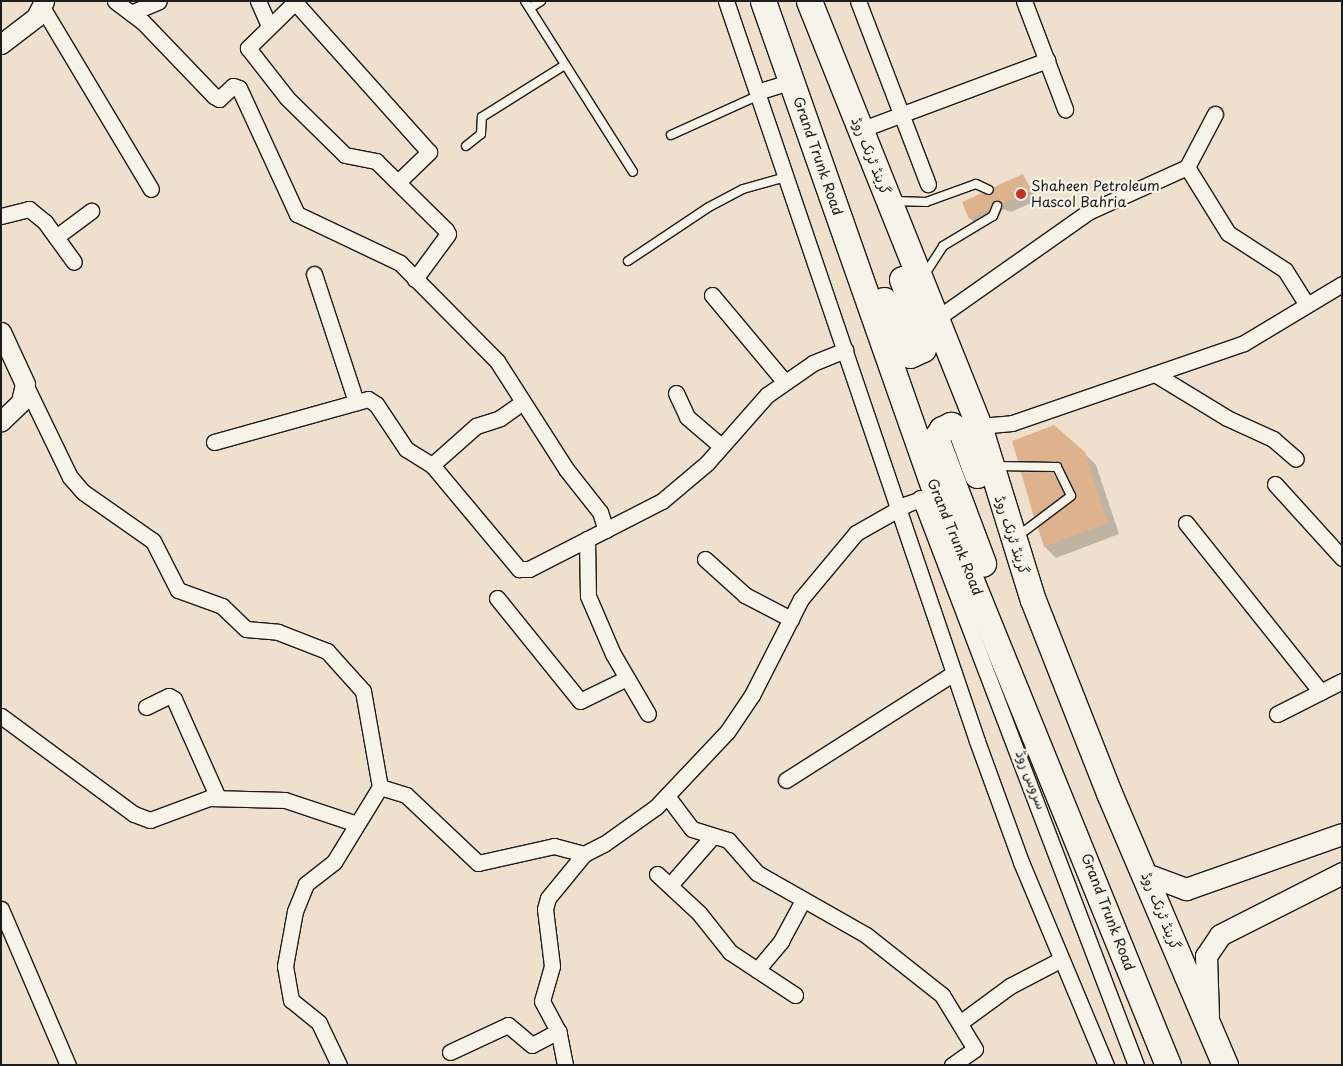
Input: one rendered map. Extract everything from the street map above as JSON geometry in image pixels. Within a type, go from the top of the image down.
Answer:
[{"type":"highway","name":"Grand Trunk Road","points":[[763,1],[815,144],[928,496],[990,623],[1168,1065]]},
{"type":"highway","name":"گرینڈ ٹرنک روڈ","points":[[809,1],[979,426],[989,466],[1015,538],[1033,600],[1108,793],[1146,874],[1210,1033],[1225,1065]]},
{"type":"highway","points":[[815,144],[847,202],[903,349],[916,354],[925,341],[870,192],[862,134]]},
{"type":"highway","points":[[990,623],[984,565],[936,438],[942,429],[951,425],[961,431],[1005,550],[1033,600]]},
{"type":"main road","points":[[1146,874],[1186,889],[1342,834]]},
{"type":"main road","points":[[1210,1033],[1204,969],[1212,944],[1220,935],[1342,873]]},
{"type":"street","points":[[115,1],[131,13],[214,96],[219,99],[233,86],[239,88],[297,214],[400,263],[497,361],[566,469],[592,500],[606,530]]},
{"type":"street","points":[[131,13],[159,1]]},
{"type":"street","points":[[258,1],[269,26]]},
{"type":"street","points":[[726,1],[761,93],[954,673],[1060,960],[1106,1065]]},
{"type":"street","points":[[858,1],[928,184]]},
{"type":"street","points":[[1024,1],[1065,109]]},
{"type":"street","points":[[399,181],[428,152],[301,6],[295,2],[248,48],[287,98],[346,155],[371,157],[399,181],[448,234],[415,279]]},
{"type":"street","points":[[1,44],[36,17],[43,4]]},
{"type":"street","points":[[43,4],[151,189]]},
{"type":"street","points":[[862,134],[902,115],[1046,60]]},
{"type":"street","points":[[761,93],[792,81]]},
{"type":"street","points":[[936,319],[1088,212],[1187,167],[1215,114]]},
{"type":"street","points":[[1187,167],[1228,233],[1285,270],[1306,305]]},
{"type":"street","points":[[1,216],[29,208],[56,237],[74,262]]},
{"type":"street","points":[[56,237],[91,211]]},
{"type":"street","points":[[314,274],[356,402]]},
{"type":"street","points":[[979,426],[1012,423],[1244,343],[1342,284]]},
{"type":"street","points":[[712,295],[784,381]]},
{"type":"street","points":[[1,332],[70,477],[83,492],[153,541],[178,590],[222,606],[246,630],[278,632],[327,651],[344,666],[363,691],[380,787],[354,823],[334,862],[306,884],[295,911],[285,966],[292,1000],[319,1023],[339,1065]]},
{"type":"street","points":[[214,442],[368,399],[376,404],[406,449],[432,465],[519,569],[547,562],[684,486],[784,381],[845,350]]},
{"type":"street","points":[[1155,374],[1226,418],[1273,439],[1296,459]]},
{"type":"street","points":[[1,421],[21,402],[25,384]]},
{"type":"street","points":[[676,393],[687,417],[721,446]]},
{"type":"street","points":[[432,465],[476,426],[500,418],[523,402]]},
{"type":"street","points":[[1276,484],[1342,558]]},
{"type":"street","points":[[565,1065],[558,1031],[542,1001],[552,966],[545,909],[548,898],[584,854],[604,844],[667,796],[727,732],[801,599],[856,532],[899,508],[928,496]]},
{"type":"street","name":"سروس روڈ","points":[[928,496],[1136,1065]]},
{"type":"street","points":[[1186,523],[1321,692]]},
{"type":"street","points":[[587,539],[588,596],[627,678],[648,714]]},
{"type":"street","points":[[705,559],[745,595],[791,619]]},
{"type":"street","points":[[497,598],[580,701],[627,678]]},
{"type":"street","points":[[786,780],[954,673]]},
{"type":"street","points":[[1277,714],[1342,681]]},
{"type":"street","points":[[146,707],[168,696],[174,699],[218,798]]},
{"type":"street","points":[[1,716],[134,814],[150,820],[218,798],[285,800],[354,823]]},
{"type":"street","points":[[380,787],[406,794],[478,863],[554,846],[584,854]]},
{"type":"street","points":[[667,796],[692,829],[712,837],[728,840],[757,873],[802,902],[866,935],[915,971],[951,1004],[975,1048],[952,1065]]},
{"type":"street","points":[[671,884],[712,837]]},
{"type":"street","points":[[657,874],[671,884],[730,952],[795,996]]},
{"type":"street","points":[[757,970],[781,940],[802,902]]},
{"type":"street","points":[[1,909],[68,1065]]},
{"type":"street","points":[[962,1022],[1010,986],[1060,960]]},
{"type":"street","points":[[450,1052],[508,1025],[532,1045],[558,1031]]},
{"type":"lane","points":[[541,1],[527,5],[634,172]]},
{"type":"lane","points":[[466,146],[482,134],[482,117],[565,65]]},
{"type":"lane","points":[[671,135],[761,93]]},
{"type":"lane","points":[[628,261],[709,206],[743,189],[788,177]]},
{"type":"lane","points":[[887,197],[904,205],[926,202],[976,184],[989,190]]},
{"type":"lane","points":[[922,283],[943,246],[993,216],[997,206]]},
{"type":"lane","points":[[989,466],[1057,467],[1071,496],[1015,538]]},
{"type":"building","points":[[1023,174],[1031,191],[1002,204],[994,201],[990,210],[969,219],[962,202],[982,193],[992,195],[994,187]]},
{"type":"building","points":[[1054,425],[1085,452],[1108,523],[1044,547],[1038,528],[1074,500],[1076,494],[1060,463],[1018,461],[1012,441]]},
{"type":"building","points":[[1021,472],[1053,473],[1064,494],[1034,517]]},
{"type":"place","name":"Shaheen Petroleum Hascol Bahria","points":[[1021,194]]}]
